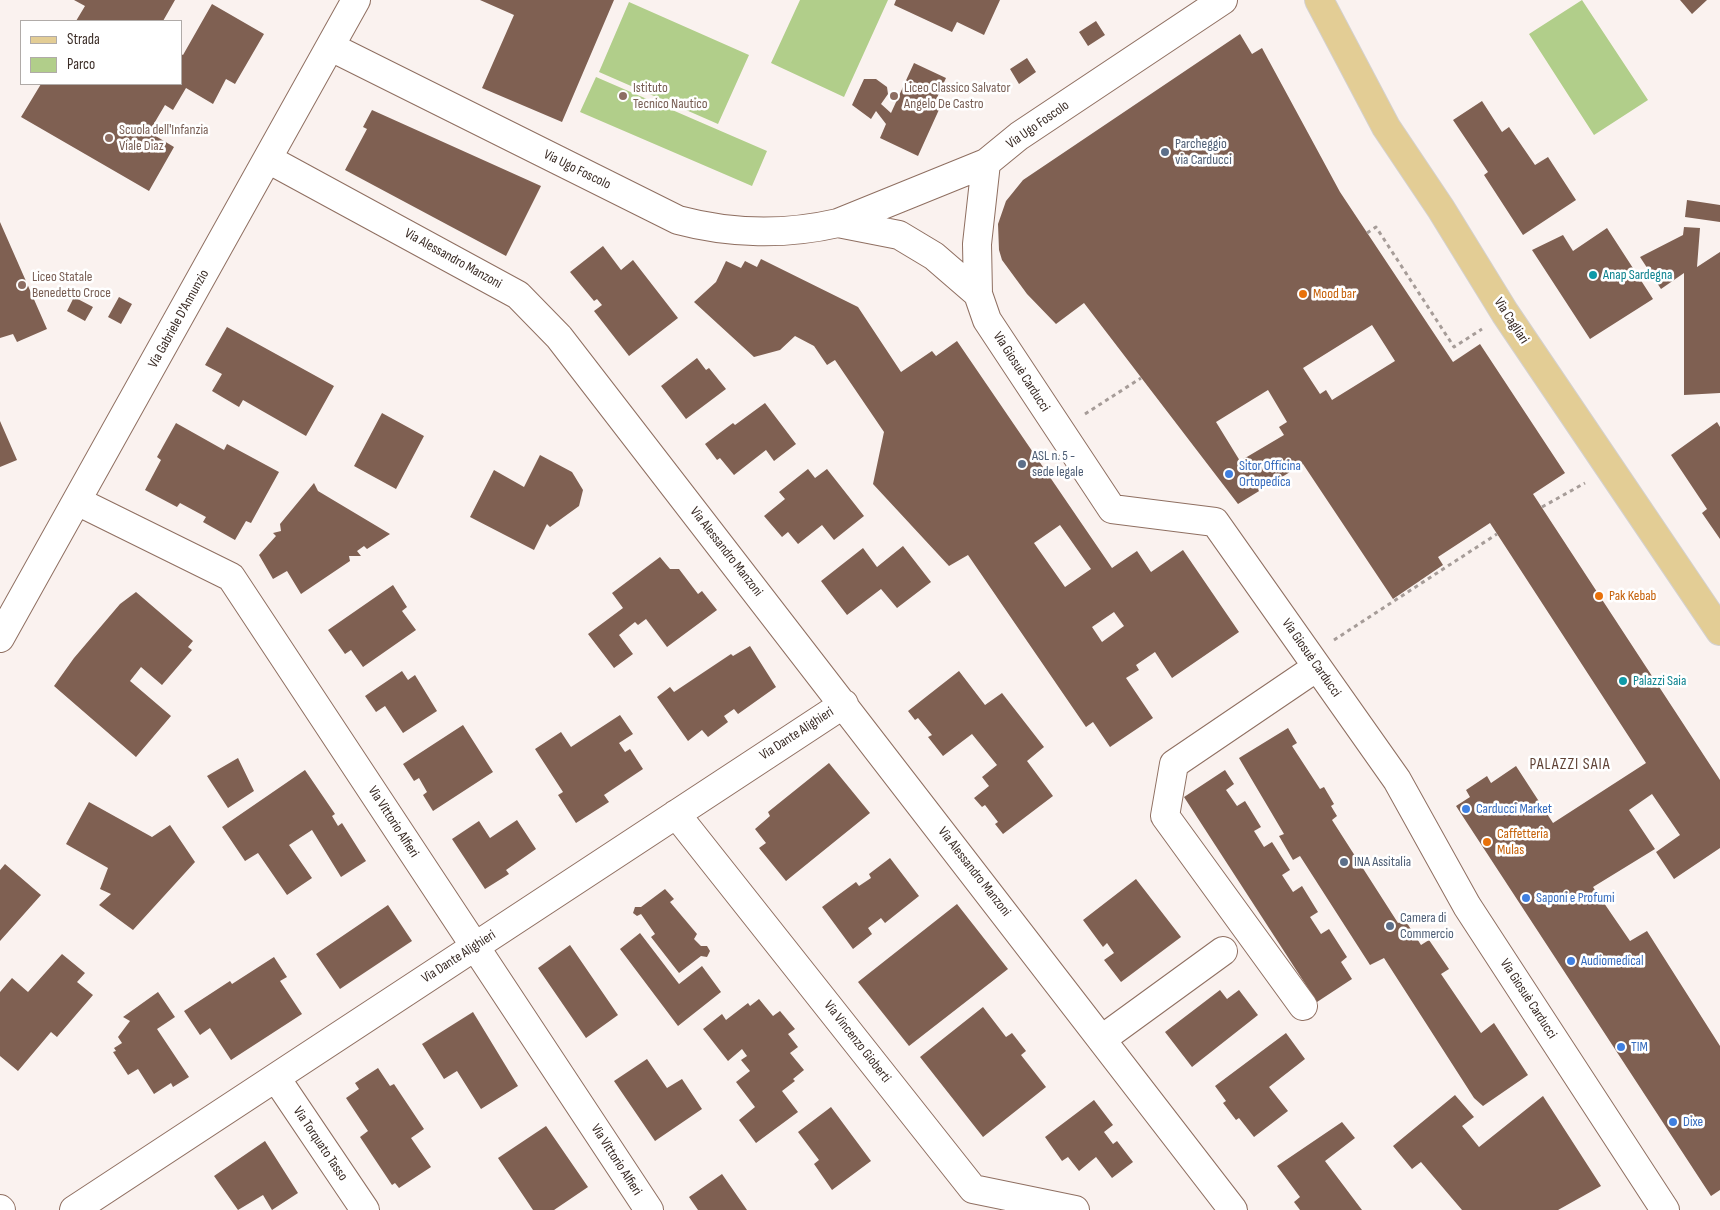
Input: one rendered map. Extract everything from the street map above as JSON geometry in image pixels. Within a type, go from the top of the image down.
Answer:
[{"type":"main road","name":"Via Cagliari","points":[[1319,0],[1386,127],[1441,210],[1505,313],[1720,631]]},
{"type":"street","name":"Via Gabriele D'Annunzio","points":[[0,638],[356,0]]},
{"type":"street","name":"Via Ugo Foscolo","points":[[331,47],[678,220],[709,228],[750,231],[817,228],[838,223],[986,163],[1019,136],[1223,0]]},
{"type":"street","name":"Via Alessandro Manzoni","points":[[268,159],[518,295],[559,336],[1233,1210]]},
{"type":"street","name":"Via Giosuè Carducci","points":[[986,163],[977,244],[978,294],[987,320],[1112,509],[1215,522],[1397,780],[1467,906],[1665,1210]]},
{"type":"street","name":"Via Ugo Foscolo","points":[[838,223],[899,235],[934,256],[978,294]]},
{"type":"street","name":"Via Vittorio Alfieri","points":[[77,501],[231,577],[650,1210]]},
{"type":"street","points":[[1303,1006],[1165,816],[1174,764],[1314,661]]},
{"type":"street","name":"Via Dante Alighieri","points":[[74,1210],[844,704]]},
{"type":"street","name":"Via Vincenzo Gioberti","points":[[676,814],[973,1189],[1075,1210]]},
{"type":"street","points":[[1102,1039],[1224,951]]},
{"type":"street","name":"Via Torquato Tasso","points":[[276,1078],[365,1210]]},
{"type":"path","points":[[1367,233],[1376,227],[1454,347],[1505,313]]},
{"type":"path","points":[[1060,430],[1141,378]]},
{"type":"path","points":[[1542,507],[1587,482],[1574,461],[1595,446]]},
{"type":"path","points":[[1314,661],[1497,534]]},
{"type":"green space","points":[[800,0],[888,0],[844,97],[771,63]]},
{"type":"green space","points":[[1582,0],[1648,100],[1594,135],[1529,34]]},
{"type":"green space","points":[[629,2],[749,55],[718,124],[599,72]]},
{"type":"green space","points":[[596,77],[767,151],[752,186],[580,112]]},
{"type":"building","points":[[74,0],[175,0],[164,20],[77,20],[85,6]]},
{"type":"building","points":[[480,0],[614,0],[562,122],[482,88],[514,15]]},
{"type":"building","points":[[896,0],[1000,0],[984,35],[957,22],[952,32],[894,5]]},
{"type":"building","points":[[1680,0],[1707,0],[1692,14]]},
{"type":"building","points":[[212,4],[264,34],[235,84],[226,79],[213,104],[186,88],[173,110],[165,105],[149,132],[174,147],[149,191],[21,117],[40,85],[182,85],[183,55]]},
{"type":"building","points":[[1096,21],[1105,35],[1088,46],[1079,32]]},
{"type":"building","name":"Palazzi Saia","points":[[1240,34],[1252,54],[1262,48],[1340,192],[1453,362],[1480,344],[1565,473],[1533,494],[1720,780],[1720,848],[1674,879],[1656,852],[1680,835],[1652,794],[1629,810],[1655,849],[1593,887],[1630,941],[1647,931],[1720,1046],[1720,1190],[1711,1196],[1456,806],[1470,797],[1466,790],[1487,776],[1491,783],[1516,766],[1553,823],[1646,763],[1490,523],[1438,557],[1443,565],[1393,599],[1303,464],[1238,504],[1084,303],[1056,324],[1027,294],[1002,260],[999,250],[998,224],[1006,201],[1023,180]],"holes":[[[1372,325],[1395,361],[1332,400],[1326,390],[1320,394],[1303,368]],[[1268,390],[1287,422],[1279,427],[1284,435],[1240,461],[1216,422]]]},
{"type":"building","points":[[1027,58],[1036,72],[1019,84],[1010,69]]},
{"type":"building","points":[[914,63],[946,78],[936,100],[942,103],[918,156],[880,138],[886,124],[876,111],[871,119],[852,105],[864,79],[876,79],[887,87],[888,94],[881,104],[891,113]]},
{"type":"building","points":[[1482,101],[1502,132],[1509,127],[1535,165],[1548,157],[1576,200],[1523,235],[1484,175],[1488,172],[1453,120]]},
{"type":"building","points":[[372,110],[541,186],[506,256],[345,170],[367,129],[363,127]]},
{"type":"building","points":[[1687,200],[1720,205],[1720,222],[1685,217]]},
{"type":"building","points":[[0,222],[47,329],[17,342],[13,334],[0,338]]},
{"type":"building","points":[[1684,227],[1700,228],[1697,267],[1720,252],[1720,393],[1684,395],[1684,273],[1661,289],[1640,257],[1683,235]]},
{"type":"building","name":"Anap Sardegna","points":[[1607,228],[1653,299],[1590,339],[1532,250],[1563,235],[1573,251]]},
{"type":"building","points":[[603,246],[621,270],[633,260],[678,318],[629,356],[594,311],[602,305],[597,299],[594,301],[570,272]]},
{"type":"building","points":[[761,259],[858,307],[901,372],[932,351],[936,356],[957,341],[1112,568],[1137,551],[1151,572],[1183,550],[1239,632],[1172,678],[1155,652],[1136,665],[1139,670],[1126,678],[1153,718],[1110,747],[1093,722],[1086,727],[968,555],[949,566],[873,484],[884,432],[835,360],[827,365],[814,346],[795,336],[780,350],[754,357],[694,302],[716,282],[726,261],[741,268],[745,261],[757,267]],"holes":[[[1060,525],[1091,569],[1065,587],[1034,543]],[[1114,612],[1124,626],[1102,642],[1092,627]]]},
{"type":"building","points":[[74,297],[93,307],[85,321],[67,311]]},
{"type":"building","points":[[119,297],[132,304],[121,324],[108,317]]},
{"type":"building","points":[[227,327],[334,386],[306,436],[243,400],[239,407],[212,391],[222,374],[205,365]]},
{"type":"building","points":[[697,358],[706,370],[709,368],[726,389],[686,419],[661,386]]},
{"type":"building","points":[[765,403],[796,444],[774,461],[766,450],[734,475],[720,458],[717,460],[705,444],[733,423],[735,425]]},
{"type":"building","points":[[382,413],[424,436],[396,489],[354,466]]},
{"type":"building","points":[[0,421],[17,460],[0,467]]},
{"type":"building","points":[[1717,422],[1720,427],[1720,539],[1702,513],[1707,509],[1671,455]]},
{"type":"building","points":[[176,423],[224,450],[227,444],[279,472],[251,523],[246,521],[235,540],[203,522],[206,517],[180,503],[177,507],[145,490],[161,460],[157,457]]},
{"type":"building","points":[[540,455],[572,472],[583,490],[579,506],[550,527],[547,524],[534,550],[470,517],[494,470],[524,487]]},
{"type":"building","points":[[808,469],[815,478],[827,469],[864,516],[834,540],[822,525],[798,544],[788,532],[782,537],[764,516],[785,499],[779,492]]},
{"type":"building","points":[[314,483],[318,491],[390,534],[367,549],[364,546],[357,551],[361,556],[349,556],[350,561],[301,594],[287,571],[273,579],[259,555],[276,536],[273,533],[281,531],[280,524]]},
{"type":"building","points":[[903,546],[931,582],[897,608],[881,589],[847,615],[821,581],[863,548],[877,567]]},
{"type":"building","points":[[660,557],[670,569],[679,569],[698,594],[702,591],[717,610],[667,647],[646,619],[638,625],[635,622],[619,635],[633,654],[614,668],[588,634],[623,608],[612,593]]},
{"type":"building","points":[[393,585],[407,607],[402,611],[416,630],[363,667],[351,650],[345,654],[328,630]]},
{"type":"building","points":[[136,592],[193,641],[188,647],[192,650],[162,685],[141,667],[130,681],[171,716],[136,757],[54,686],[74,658],[120,604]]},
{"type":"building","points":[[750,646],[776,687],[738,714],[734,709],[724,716],[728,722],[708,737],[702,730],[688,741],[657,697],[670,687],[674,692],[731,654],[733,656]]},
{"type":"building","points":[[402,671],[408,680],[415,675],[437,711],[403,733],[385,706],[376,712],[365,696]]},
{"type":"building","points":[[959,671],[985,705],[1002,693],[1044,747],[1027,761],[1053,796],[1003,834],[995,824],[998,822],[985,805],[982,807],[974,798],[989,786],[982,777],[997,765],[972,734],[943,756],[928,737],[932,735],[918,718],[915,720],[908,711]]},
{"type":"building","points":[[620,715],[633,734],[619,743],[625,752],[630,749],[643,769],[604,795],[609,802],[576,823],[558,795],[563,792],[535,749],[561,732],[571,747]]},
{"type":"building","points":[[463,725],[493,772],[433,811],[423,795],[427,792],[419,778],[414,781],[403,764]]},
{"type":"building","points":[[1288,728],[1297,743],[1292,746],[1320,789],[1324,787],[1334,804],[1331,806],[1337,816],[1332,820],[1398,923],[1405,920],[1421,945],[1429,940],[1449,969],[1441,974],[1481,1033],[1494,1023],[1528,1075],[1483,1106],[1474,1098],[1384,958],[1370,965],[1300,856],[1293,860],[1279,836],[1284,834],[1239,758]]},
{"type":"building","points":[[238,758],[254,791],[228,808],[207,776]]},
{"type":"building","points":[[829,763],[870,813],[786,881],[759,848],[766,843],[755,829],[770,816],[768,812]]},
{"type":"building","points":[[305,770],[335,814],[332,816],[338,826],[342,823],[366,861],[341,877],[312,830],[289,845],[312,878],[287,895],[258,853],[245,861],[222,827]]},
{"type":"building","points":[[1225,770],[1234,784],[1226,790],[1237,806],[1245,801],[1261,827],[1254,831],[1264,847],[1272,842],[1290,870],[1282,875],[1293,892],[1302,886],[1318,912],[1310,917],[1321,934],[1329,929],[1347,957],[1341,962],[1352,979],[1317,1002],[1184,797]]},
{"type":"building","points":[[89,802],[152,837],[170,825],[195,862],[133,930],[99,905],[111,894],[100,889],[108,868],[66,844]]},
{"type":"building","points":[[517,820],[536,849],[506,870],[509,874],[485,889],[452,839],[479,821],[490,838]]},
{"type":"building","points":[[890,858],[919,896],[885,923],[881,918],[868,928],[872,934],[853,949],[822,907],[856,882],[859,886],[871,878],[869,874]]},
{"type":"building","points":[[5,864],[41,895],[0,941],[0,870]]},
{"type":"building","points":[[1136,879],[1181,937],[1121,982],[1104,960],[1114,953],[1107,943],[1103,947],[1083,920]]},
{"type":"building","points":[[665,889],[674,899],[670,902],[697,934],[694,939],[701,946],[707,946],[710,951],[707,957],[701,956],[679,973],[651,937],[655,934],[641,914],[637,916],[633,913],[635,907],[641,907]]},
{"type":"building","points":[[957,904],[1008,969],[909,1046],[858,982]]},
{"type":"building","points":[[388,905],[412,941],[340,989],[316,954]]},
{"type":"building","points":[[640,933],[679,984],[702,966],[721,992],[678,1026],[620,949]]},
{"type":"building","points":[[570,945],[618,1015],[586,1038],[538,968]]},
{"type":"building","points":[[62,954],[85,973],[77,982],[93,995],[57,1037],[51,1032],[18,1071],[0,1056],[0,992],[12,978],[28,992]]},
{"type":"building","points":[[274,957],[287,977],[280,981],[302,1014],[231,1060],[210,1028],[200,1035],[184,1011],[230,981],[232,984]]},
{"type":"building","points":[[1220,990],[1227,999],[1239,990],[1258,1015],[1192,1067],[1165,1032]]},
{"type":"building","points":[[158,992],[175,1017],[157,1029],[189,1077],[173,1087],[171,1083],[154,1094],[138,1069],[128,1075],[113,1052],[116,1051],[114,1048],[122,1043],[118,1037],[130,1021],[123,1017]]},
{"type":"building","points":[[759,999],[773,1016],[780,1011],[795,1029],[788,1034],[798,1047],[790,1053],[804,1070],[793,1079],[795,1081],[782,1091],[798,1112],[756,1143],[739,1120],[755,1107],[736,1082],[750,1071],[741,1060],[747,1056],[742,1049],[728,1061],[703,1029],[722,1014],[726,1020],[748,1003],[750,1006]]},
{"type":"building","points":[[983,1007],[1006,1037],[1012,1033],[1026,1051],[1021,1055],[1046,1087],[983,1137],[920,1057]]},
{"type":"building","points":[[473,1012],[518,1086],[481,1109],[457,1071],[444,1079],[422,1044]]},
{"type":"building","points":[[1286,1033],[1305,1059],[1269,1087],[1288,1111],[1254,1137],[1239,1118],[1236,1120],[1223,1103],[1226,1101],[1215,1086]]},
{"type":"building","points":[[647,1059],[667,1088],[682,1079],[702,1109],[655,1141],[614,1081]]},
{"type":"building","points":[[378,1068],[390,1086],[394,1084],[424,1129],[411,1138],[431,1167],[399,1188],[395,1183],[392,1185],[360,1137],[368,1131],[346,1098],[359,1089],[355,1083]]},
{"type":"building","points":[[1455,1095],[1474,1117],[1462,1126],[1479,1147],[1543,1096],[1601,1186],[1558,1210],[1462,1210],[1421,1162],[1412,1169],[1393,1146]]},
{"type":"building","points":[[1094,1100],[1113,1125],[1104,1132],[1113,1144],[1117,1141],[1133,1162],[1112,1178],[1096,1157],[1079,1171],[1068,1157],[1062,1161],[1045,1137]]},
{"type":"building","points":[[831,1107],[871,1161],[832,1190],[814,1164],[819,1160],[798,1132]]},
{"type":"building","points":[[1342,1122],[1355,1138],[1325,1161],[1362,1210],[1300,1210],[1294,1202],[1300,1197],[1277,1166]]},
{"type":"building","points":[[546,1126],[588,1187],[554,1210],[533,1210],[498,1158]]},
{"type":"building","points":[[265,1141],[298,1193],[272,1210],[263,1195],[238,1210],[214,1176]]},
{"type":"building","points":[[722,1174],[747,1210],[698,1210],[689,1197]]},
{"type":"place","name":"Istituto Tecnico Nautico","points":[[623,96]]},
{"type":"place","name":"Liceo Classico Salvator Angelo De Castro","points":[[894,96]]},
{"type":"place","name":"Scuola dell'Infanzia Viale Diaz","points":[[109,138]]},
{"type":"place","name":"Parcheggio via Carducci","points":[[1165,152]]},
{"type":"place","name":"Anap Sardegna","points":[[1593,275]]},
{"type":"place","name":"Liceo Statale Benedetto Croce","points":[[22,285]]},
{"type":"place","name":"Mood bar","points":[[1303,294]]},
{"type":"place","name":"ASL n. 5 - sede legale","points":[[1022,464]]},
{"type":"place","name":"Sitor Officina Ortopedica","points":[[1229,474]]},
{"type":"place","name":"Pak Kebab","points":[[1599,596]]},
{"type":"place","name":"Palazzi Saia","points":[[1623,681]]},
{"type":"place","name":"Carducci Market","points":[[1466,809]]},
{"type":"place","name":"Caffetteria Mulas","points":[[1487,842]]},
{"type":"place","name":"INA Assitalia","points":[[1344,862]]},
{"type":"place","name":"Saponi e Profumi","points":[[1526,898]]},
{"type":"place","name":"Camera di Commercio","points":[[1390,926]]},
{"type":"place","name":"Audiomedical","points":[[1571,961]]},
{"type":"place","name":"TIM","points":[[1621,1047]]},
{"type":"place","name":"Dixe","points":[[1673,1122]]},
{"type":"district","name":"PALAZZI SAIA","points":[[1570,765]]}]
